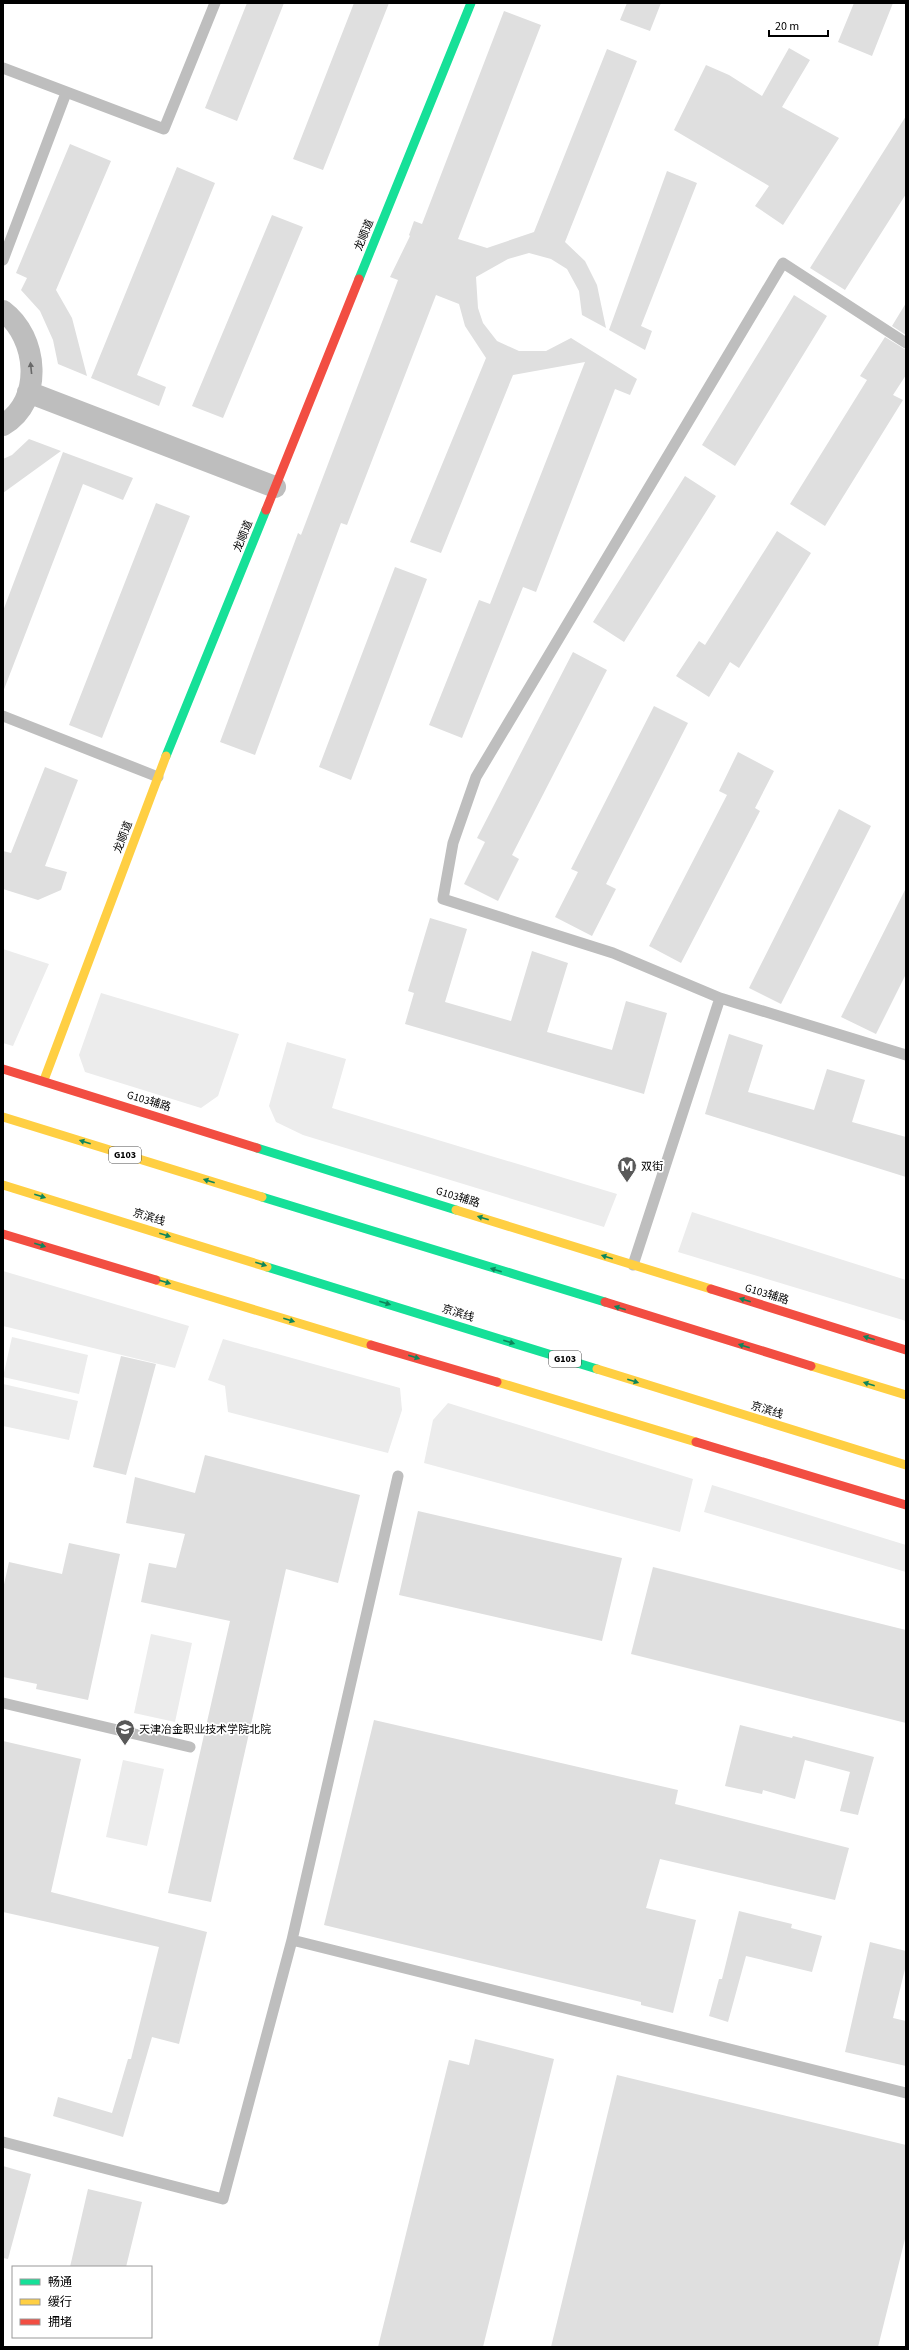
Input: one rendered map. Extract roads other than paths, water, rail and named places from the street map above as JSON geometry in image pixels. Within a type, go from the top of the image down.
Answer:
[{"type":"main road","name":"龙顺道","points":[[44,1080],[158,777],[471,3]]},
{"type":"main road","name":"G103辅路","points":[[3,1069],[44,1080],[906,1350]]},
{"type":"main road","name":"G103","points":[[3,1117],[906,1395]]},
{"type":"main road","name":"京滨线","points":[[3,1185],[906,1465]]},
{"type":"main road","points":[[3,1234],[906,1505]]},
{"type":"street","points":[[3,312],[18,326],[29,347],[32,375],[28,392],[20,409],[3,425]]},
{"type":"street","points":[[28,392],[275,487]]},
{"type":"lane","points":[[3,68],[164,129],[214,3]]},
{"type":"lane","points":[[3,260],[66,93]]},
{"type":"lane","points":[[906,343],[783,263],[476,777],[453,843],[443,899],[613,952],[720,998],[906,1055]]},
{"type":"lane","points":[[3,716],[158,777]]},
{"type":"lane","points":[[633,1265],[720,998]]},
{"type":"lane","points":[[3,2142],[223,2199],[292,1940],[398,1476]]},
{"type":"lane","points":[[3,1703],[190,1747]]},
{"type":"lane","points":[[292,1940],[906,2093]]},
{"type":"place","name":"双街","points":[[627,1183]]},
{"type":"place","name":"天津冶金职业技术学院北院","points":[[125,1746]]}]
